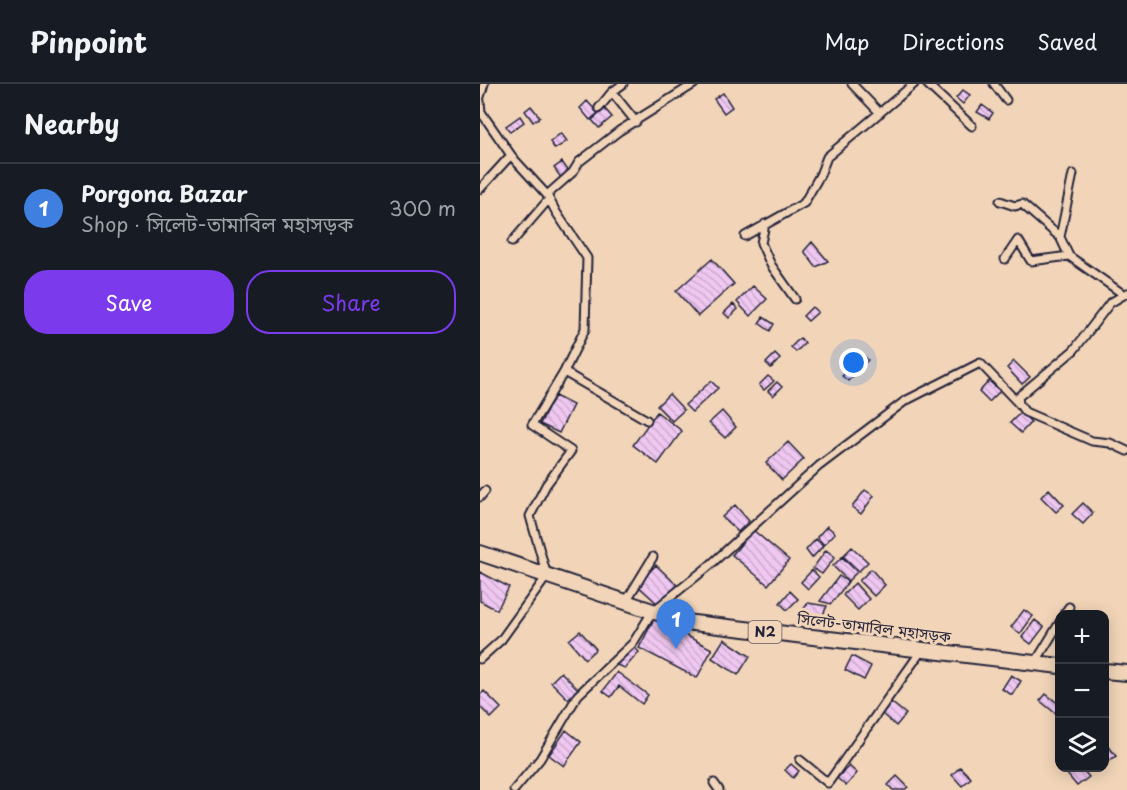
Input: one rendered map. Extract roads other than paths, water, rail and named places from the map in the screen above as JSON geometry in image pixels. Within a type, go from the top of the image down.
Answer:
[{"type":"highway","name":"সিলেট-তামাবিল মহাসড়ক","points":[[480,553],[686,622],[1055,666]]},
{"type":"highway","points":[[1109,671],[1127,673]]},
{"type":"street","points":[[480,659],[501,640],[547,576],[530,516],[546,485],[571,451],[532,425],[564,372],[585,329],[587,258],[548,197],[511,156],[480,112],[480,99],[484,84]]},
{"type":"street","points":[[599,108],[612,92],[623,84]]},
{"type":"street","points":[[512,242],[548,197],[573,172],[579,162],[619,131],[694,84]]},
{"type":"street","points":[[852,84],[880,113]]},
{"type":"street","points":[[745,236],[804,203],[827,157],[914,84]]},
{"type":"street","points":[[927,84],[972,126]]},
{"type":"street","points":[[994,84],[1006,100]]},
{"type":"street","points":[[612,92],[636,122]]},
{"type":"street","points":[[480,189],[511,156]]},
{"type":"street","points":[[1060,237],[1073,174]]},
{"type":"street","points":[[1000,201],[1015,206],[1022,204],[1060,237],[1069,255],[1125,294],[1110,303],[1074,350],[1018,397],[1019,404]]},
{"type":"street","points":[[765,224],[761,243],[771,265],[795,299]]},
{"type":"street","points":[[1005,259],[1018,240],[1031,261],[1069,255]]},
{"type":"street","points":[[514,790],[540,759],[578,696],[633,643],[652,612],[709,566],[819,466],[905,401],[980,363],[1025,412],[1092,441],[1110,443],[1127,451]]},
{"type":"street","points":[[564,372],[647,420]]},
{"type":"street","points":[[625,603],[653,557]]},
{"type":"street","points":[[1035,663],[1055,629]]},
{"type":"street","points":[[820,790],[828,783],[922,650]]},
{"type":"street","points":[[800,760],[828,783]]},
{"type":"street","points":[[714,783],[719,790]]},
{"type":"place","name":"Porgona Bazar","points":[[676,649]]}]
